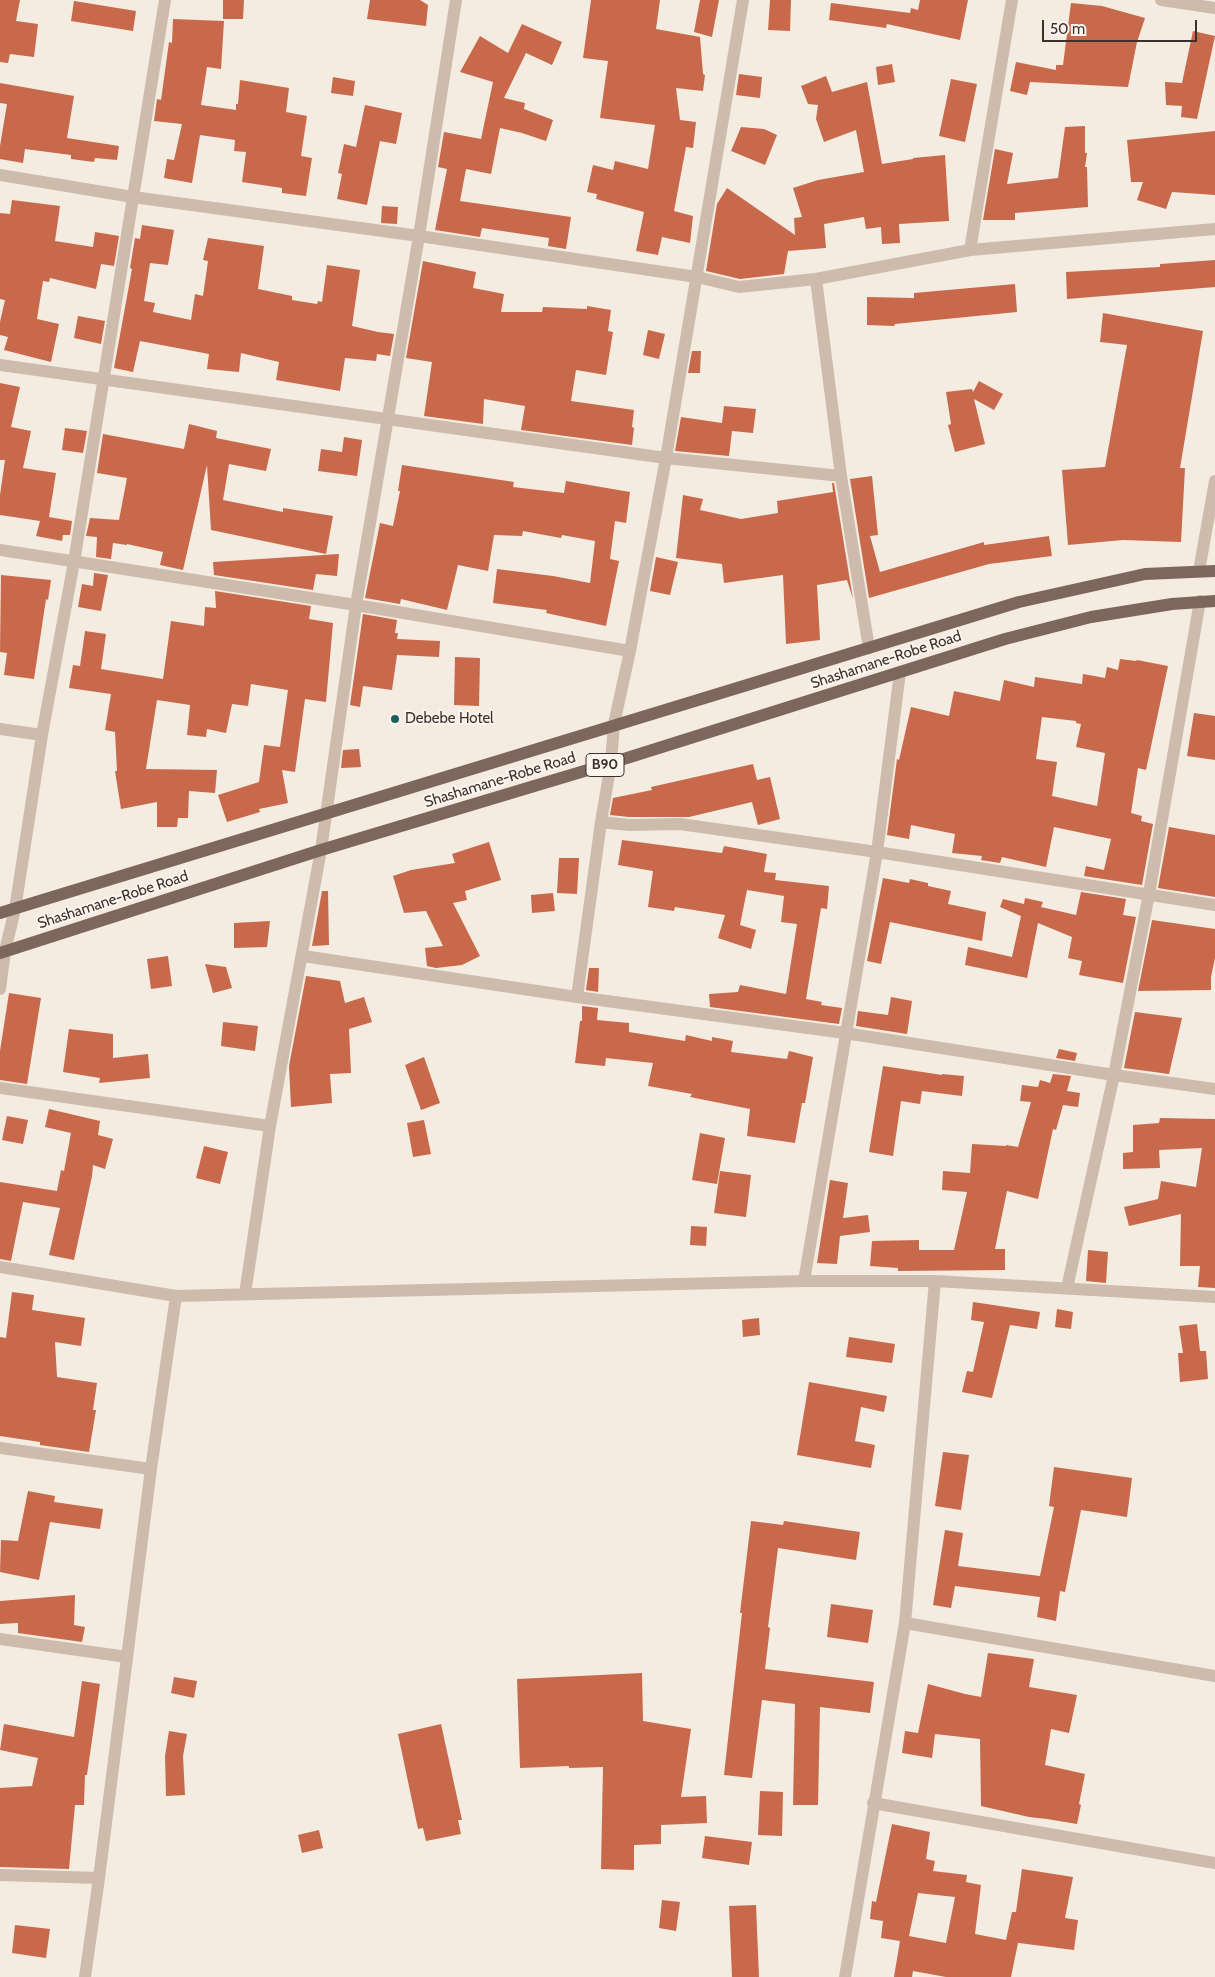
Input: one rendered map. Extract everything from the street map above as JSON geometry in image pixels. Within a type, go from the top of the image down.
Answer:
[{"type":"main road","name":"Shashamane-Robe Road","points":[[0,913],[614,724],[1019,602],[1145,574],[1215,571]]},
{"type":"main road","name":"Shashamane-Robe Road","points":[[3,952],[322,850],[611,763],[1005,639],[1091,617],[1200,601],[1215,601]]},
{"type":"street","points":[[0,989],[3,952],[16,908],[42,735],[74,562],[164,0]]},
{"type":"street","points":[[245,1294],[270,1126],[322,850],[356,605],[389,419],[456,0]]},
{"type":"street","points":[[577,998],[611,763],[614,724],[630,651],[666,458],[743,0]]},
{"type":"street","points":[[970,250],[1012,0]]},
{"type":"street","points":[[1161,0],[1215,8]]},
{"type":"street","points":[[0,175],[133,197],[419,236],[697,277],[739,286],[816,280],[970,250],[1215,229]]},
{"type":"street","points":[[816,280],[841,476],[869,648]]},
{"type":"street","points":[[0,365],[666,458],[841,476]]},
{"type":"street","points":[[1199,571],[1215,481]]},
{"type":"street","points":[[0,550],[356,605],[630,651]]},
{"type":"street","points":[[1067,1288],[1114,1075],[1149,894],[1200,601]]},
{"type":"street","points":[[804,1281],[877,852],[900,672]]},
{"type":"street","points":[[0,729],[42,735]]},
{"type":"street","points":[[601,822],[629,825],[680,824],[877,852],[1215,905]]},
{"type":"street","points":[[303,956],[577,998],[845,1033],[1215,1089]]},
{"type":"street","points":[[0,1088],[270,1126]]},
{"type":"street","points":[[0,1267],[176,1296],[804,1281],[934,1281],[1215,1297]]},
{"type":"street","points":[[845,1977],[905,1623],[934,1281]]},
{"type":"street","points":[[85,1977],[151,1469],[176,1296]]},
{"type":"street","points":[[0,1448],[151,1469]]},
{"type":"street","points":[[905,1623],[1215,1676]]},
{"type":"street","points":[[0,1639],[127,1657]]},
{"type":"street","points":[[874,1804],[1215,1863]]},
{"type":"street","points":[[0,1875],[99,1878]]},
{"type":"building","points":[[0,0],[20,0],[16,21],[38,24],[34,57],[10,54],[8,63],[0,62]]},
{"type":"building","points":[[223,0],[244,0],[243,19],[223,19]]},
{"type":"building","points":[[370,0],[420,0],[428,5],[426,26],[367,19]]},
{"type":"building","points":[[591,0],[660,0],[656,29],[700,37],[703,74],[705,75],[703,91],[676,88],[680,120],[696,122],[693,148],[686,147],[674,211],[693,216],[690,243],[662,237],[658,255],[636,251],[644,212],[596,199],[597,194],[587,192],[593,165],[613,170],[615,161],[648,169],[655,125],[600,118],[608,61],[583,58]]},
{"type":"building","points":[[700,0],[719,0],[712,37],[694,32]]},
{"type":"building","points":[[770,0],[791,0],[790,31],[768,30]]},
{"type":"building","points":[[920,0],[968,0],[960,40],[887,24],[886,28],[829,20],[831,3],[910,13],[911,8],[918,10]]},
{"type":"building","points":[[74,1],[136,11],[133,31],[71,21]]},
{"type":"building","points":[[1071,3],[1102,6],[1145,18],[1137,42],[1128,87],[1030,82],[1027,95],[1010,91],[1016,62],[1056,70],[1056,65],[1063,65]]},
{"type":"building","points":[[173,19],[224,21],[221,69],[207,67],[201,105],[236,110],[240,80],[289,88],[286,112],[307,116],[301,156],[312,158],[306,196],[282,193],[282,188],[242,182],[246,152],[234,151],[235,140],[200,135],[192,183],[164,178],[167,159],[174,160],[182,124],[154,121],[157,99],[161,100],[169,42],[172,43]]},
{"type":"building","points":[[522,24],[562,42],[552,65],[526,53],[504,98],[525,103],[524,109],[553,120],[546,141],[500,128],[491,174],[466,169],[460,201],[571,217],[566,249],[548,246],[549,238],[482,228],[480,237],[435,230],[447,169],[438,167],[444,132],[481,139],[493,82],[460,72],[480,36],[508,53]]},
{"type":"building","points":[[1193,31],[1215,36],[1197,119],[1181,117],[1182,106],[1166,105],[1165,82],[1182,83]]},
{"type":"building","points":[[892,64],[895,82],[878,85],[876,67]]},
{"type":"building","points":[[739,74],[762,77],[760,98],[736,95]]},
{"type":"building","points":[[826,76],[832,92],[867,82],[882,164],[913,158],[945,155],[949,221],[899,224],[900,243],[882,244],[881,227],[866,229],[864,217],[824,224],[826,248],[788,251],[784,274],[740,279],[706,271],[717,204],[727,188],[795,235],[794,218],[802,217],[793,188],[818,180],[864,172],[856,130],[824,142],[816,119],[818,105],[808,104],[801,86]]},
{"type":"building","points":[[333,77],[355,81],[353,96],[331,93]]},
{"type":"building","points":[[951,79],[977,84],[965,142],[939,136]]},
{"type":"building","points":[[0,83],[74,96],[67,138],[119,146],[117,160],[95,158],[94,162],[71,159],[71,155],[25,149],[23,163],[0,159],[0,146],[7,104],[0,103]]},
{"type":"building","points":[[365,105],[402,113],[396,144],[380,141],[367,205],[337,199],[342,174],[338,173],[344,144],[356,147]]},
{"type":"building","points":[[1085,126],[1085,153],[1087,153],[1085,167],[1087,167],[1088,207],[1015,213],[1015,220],[983,220],[995,149],[1013,153],[1007,184],[1058,178],[1065,127]]},
{"type":"building","points":[[741,127],[764,129],[777,135],[765,165],[731,151]]},
{"type":"building","points":[[1215,131],[1215,195],[1172,192],[1166,209],[1137,200],[1143,182],[1131,182],[1127,140]]},
{"type":"building","points":[[12,200],[60,206],[55,241],[93,247],[95,232],[119,236],[114,266],[101,264],[96,289],[50,278],[49,282],[43,281],[37,319],[59,324],[51,362],[4,350],[8,337],[0,335],[0,322],[5,300],[0,299],[0,213],[10,214]]},
{"type":"building","points":[[382,206],[398,207],[397,224],[381,223]]},
{"type":"building","points":[[142,225],[174,230],[168,265],[150,263],[144,301],[155,303],[153,312],[191,320],[195,294],[203,296],[208,261],[203,260],[208,238],[264,246],[258,289],[292,296],[292,300],[317,304],[318,301],[322,302],[327,265],[360,270],[352,326],[394,334],[390,356],[377,354],[376,361],[345,358],[340,391],[276,380],[279,362],[241,353],[239,372],[207,369],[209,354],[140,341],[133,372],[114,368],[132,269],[130,268],[135,238],[140,239]]},
{"type":"building","points":[[1215,260],[1215,287],[1067,299],[1066,272],[1160,267],[1160,264]]},
{"type":"building","points":[[423,261],[476,272],[473,288],[504,294],[501,312],[542,312],[543,307],[587,309],[587,306],[611,310],[608,331],[613,332],[606,375],[576,370],[571,401],[634,410],[632,445],[521,430],[525,406],[484,399],[483,424],[424,416],[432,362],[406,358]]},
{"type":"building","points":[[1015,284],[1017,312],[895,324],[894,326],[867,325],[867,297],[914,298],[914,293]]},
{"type":"building","points":[[1103,313],[1203,331],[1180,468],[1185,468],[1181,542],[1123,540],[1068,545],[1062,470],[1105,467],[1127,345],[1100,342]]},
{"type":"building","points":[[78,316],[105,321],[101,344],[74,338]]},
{"type":"building","points":[[648,330],[665,334],[659,359],[643,355]]},
{"type":"building","points":[[692,351],[701,351],[700,373],[688,373]]},
{"type":"building","points":[[979,381],[1003,394],[994,410],[974,399],[985,444],[955,452],[948,425],[951,424],[946,392],[972,389],[973,392]]},
{"type":"building","points":[[0,383],[20,387],[11,427],[31,431],[23,468],[56,473],[49,517],[72,521],[70,535],[63,535],[62,541],[36,536],[40,521],[0,515],[0,495],[5,460],[0,460]]},
{"type":"building","points":[[724,406],[756,409],[753,433],[732,431],[729,456],[675,451],[681,417],[722,423]]},
{"type":"building","points":[[189,424],[217,431],[216,438],[271,449],[266,471],[229,464],[223,500],[283,512],[283,508],[333,516],[326,554],[211,530],[207,465],[183,570],[160,565],[163,552],[127,544],[113,543],[111,559],[96,557],[97,537],[86,536],[90,518],[119,520],[127,478],[97,473],[103,434],[184,449]]},
{"type":"building","points":[[65,428],[87,431],[83,453],[62,450]]},
{"type":"building","points":[[344,437],[362,440],[357,476],[318,471],[321,449],[342,452]]},
{"type":"building","points":[[402,465],[514,482],[513,487],[564,493],[566,481],[630,492],[626,523],[615,521],[610,559],[619,561],[606,626],[546,613],[547,610],[493,603],[497,569],[590,583],[595,541],[562,535],[561,538],[523,531],[522,536],[494,535],[488,571],[458,565],[447,610],[401,599],[400,604],[365,598],[380,523],[393,526],[400,491],[398,491]]},
{"type":"building","points":[[872,476],[878,535],[870,536],[880,572],[984,542],[984,545],[1049,536],[1052,556],[989,564],[869,598],[850,479]]},
{"type":"building","points":[[832,483],[834,483],[853,599],[847,580],[817,585],[820,640],[786,644],[783,575],[724,583],[722,564],[676,558],[683,495],[703,499],[700,510],[741,519],[778,513],[777,501],[833,492]]},
{"type":"building","points":[[339,554],[337,576],[316,574],[313,590],[214,575],[213,562]]},
{"type":"building","points":[[656,557],[678,562],[670,595],[650,591]]},
{"type":"building","points":[[94,573],[108,575],[101,611],[78,607],[82,584],[93,586]]},
{"type":"building","points":[[1,575],[51,580],[48,600],[46,599],[34,679],[4,675],[7,653],[0,652]]},
{"type":"building","points":[[215,591],[311,606],[309,619],[333,623],[326,702],[305,699],[295,772],[282,770],[288,803],[259,809],[260,812],[227,822],[218,795],[259,782],[264,745],[280,747],[288,690],[251,684],[248,706],[232,704],[226,733],[207,729],[206,737],[187,735],[190,705],[157,700],[146,769],[217,770],[215,793],[189,791],[188,818],[178,818],[177,827],[157,827],[157,802],[121,809],[115,771],[117,771],[115,732],[105,730],[111,694],[69,688],[73,665],[80,666],[85,631],[106,634],[101,669],[163,679],[171,621],[204,626],[205,607],[216,608]]},
{"type":"building","points":[[363,614],[397,620],[395,633],[398,633],[397,639],[440,641],[439,657],[397,655],[392,690],[363,686],[360,707],[350,705]]},
{"type":"building","points":[[455,657],[480,658],[479,706],[454,705]]},
{"type":"building","points":[[1120,659],[1168,666],[1146,770],[1138,768],[1131,813],[1142,816],[1141,821],[1153,824],[1142,885],[1084,876],[1086,866],[1104,870],[1111,839],[1054,827],[1046,867],[1002,857],[1000,863],[981,860],[982,856],[952,853],[955,834],[911,825],[909,839],[887,835],[897,759],[899,760],[911,707],[949,716],[954,691],[1000,701],[1004,680],[1034,687],[1035,677],[1082,684],[1083,674],[1105,678],[1107,667],[1118,670]],"holes":[[[1042,717],[1076,721],[1076,723],[1081,724],[1076,747],[1105,753],[1097,806],[1052,796],[1057,762],[1036,759]]]},
{"type":"building","points":[[1194,713],[1215,716],[1215,760],[1187,756]]},
{"type":"building","points":[[359,749],[361,767],[341,768],[343,750]]},
{"type":"building","points":[[753,764],[757,780],[770,777],[780,819],[758,825],[752,802],[689,817],[629,817],[610,815],[613,798],[652,790],[651,787]]},
{"type":"building","points":[[1169,827],[1215,835],[1215,897],[1158,888]]},
{"type":"building","points":[[622,840],[722,853],[724,846],[767,854],[764,872],[776,873],[775,880],[829,886],[827,909],[821,908],[806,999],[822,1002],[821,1005],[842,1008],[839,1024],[710,1007],[709,994],[738,992],[740,985],[786,994],[797,924],[781,922],[784,896],[747,890],[740,925],[756,930],[751,949],[718,938],[725,915],[675,907],[674,911],[648,907],[653,871],[618,865]]},
{"type":"building","points":[[489,842],[501,880],[465,891],[467,900],[453,903],[480,956],[462,965],[436,968],[427,966],[425,948],[443,946],[426,911],[404,913],[393,876],[411,870],[455,863],[452,854]]},
{"type":"building","points":[[559,858],[579,858],[577,894],[557,893]]},
{"type":"building","points":[[883,878],[909,883],[910,879],[928,883],[928,886],[951,891],[948,904],[986,912],[982,941],[890,922],[881,964],[867,961]]},
{"type":"building","points":[[322,891],[328,891],[329,945],[312,946]]},
{"type":"building","points":[[1081,892],[1126,899],[1123,915],[1136,917],[1123,983],[1079,975],[1082,961],[1068,958],[1072,937],[1038,923],[1027,978],[965,965],[968,947],[1012,957],[1021,916],[1000,907],[1003,899],[1024,904],[1025,898],[1043,902],[1041,907],[1076,915]]},
{"type":"building","points":[[553,893],[555,911],[532,913],[531,895]]},
{"type":"building","points":[[1152,920],[1215,929],[1215,958],[1211,977],[1211,990],[1138,991]]},
{"type":"building","points":[[270,921],[267,947],[234,948],[234,923]]},
{"type":"building","points":[[168,956],[172,986],[151,989],[147,959]]},
{"type":"building","points":[[205,964],[226,967],[232,988],[213,993]]},
{"type":"building","points":[[589,968],[599,968],[598,992],[586,990]]},
{"type":"building","points":[[306,976],[340,981],[345,1003],[364,997],[372,1022],[349,1029],[351,1073],[330,1074],[332,1103],[291,1107],[289,1066]]},
{"type":"building","points":[[9,993],[41,998],[27,1084],[0,1080],[0,1051]]},
{"type":"building","points":[[891,997],[912,1001],[907,1034],[856,1026],[858,1011],[888,1015]]},
{"type":"building","points":[[582,1006],[598,1008],[597,1020],[629,1023],[629,1032],[685,1041],[686,1035],[712,1041],[712,1037],[733,1041],[731,1052],[787,1059],[789,1051],[813,1057],[805,1103],[802,1103],[795,1143],[747,1136],[750,1109],[690,1097],[692,1094],[648,1086],[653,1063],[606,1058],[605,1066],[575,1063],[580,1021],[582,1021]]},
{"type":"building","points":[[1135,1012],[1182,1018],[1169,1074],[1124,1068]]},
{"type":"building","points":[[223,1022],[258,1026],[255,1051],[221,1046]]},
{"type":"building","points":[[69,1029],[113,1034],[113,1058],[148,1054],[150,1078],[99,1083],[100,1078],[63,1072]]},
{"type":"building","points":[[1059,1049],[1077,1053],[1075,1061],[1056,1058]]},
{"type":"building","points":[[424,1057],[440,1103],[421,1110],[405,1065]]},
{"type":"building","points":[[883,1066],[942,1075],[964,1076],[962,1096],[922,1091],[920,1104],[901,1101],[893,1156],[869,1152]]},
{"type":"building","points":[[1053,1074],[1071,1076],[1067,1091],[1080,1093],[1078,1107],[1063,1105],[1056,1130],[1053,1129],[1038,1199],[1007,1191],[995,1249],[1005,1249],[1005,1270],[898,1271],[898,1268],[870,1266],[872,1241],[919,1240],[919,1250],[954,1250],[967,1192],[942,1190],[943,1171],[970,1173],[972,1144],[1018,1147],[1031,1102],[1020,1101],[1022,1085],[1038,1087],[1040,1080],[1050,1083]]},
{"type":"building","points":[[49,1109],[100,1121],[98,1135],[113,1139],[105,1169],[93,1165],[74,1260],[49,1255],[60,1208],[23,1202],[11,1261],[0,1259],[0,1182],[57,1191],[61,1170],[64,1171],[71,1133],[45,1127]]},
{"type":"building","points":[[7,1116],[28,1120],[23,1144],[2,1140]]},
{"type":"building","points":[[1160,1118],[1215,1119],[1215,1288],[1198,1287],[1200,1266],[1180,1266],[1181,1214],[1129,1226],[1124,1207],[1158,1199],[1161,1181],[1196,1187],[1202,1148],[1159,1150],[1160,1168],[1123,1169],[1123,1153],[1133,1152],[1133,1125],[1159,1123]]},
{"type":"building","points":[[424,1120],[431,1154],[413,1157],[407,1123]]},
{"type":"building","points":[[700,1133],[725,1138],[717,1184],[692,1180]]},
{"type":"building","points":[[204,1146],[228,1152],[220,1184],[196,1178]]},
{"type":"building","points":[[720,1171],[751,1175],[746,1217],[714,1213]]},
{"type":"building","points":[[830,1180],[848,1183],[843,1218],[868,1215],[870,1232],[840,1236],[837,1264],[817,1263]]},
{"type":"building","points":[[691,1226],[707,1227],[706,1246],[690,1245]]},
{"type":"building","points":[[1088,1250],[1108,1252],[1106,1283],[1086,1281]]},
{"type":"building","points":[[12,1292],[34,1295],[32,1310],[85,1318],[81,1346],[55,1342],[57,1377],[97,1383],[93,1410],[96,1410],[89,1452],[40,1445],[40,1442],[0,1436],[0,1337],[6,1338]]},
{"type":"building","points":[[973,1302],[1040,1312],[1037,1329],[1010,1325],[992,1398],[962,1392],[967,1371],[973,1372],[984,1322],[971,1320]]},
{"type":"building","points":[[1057,1309],[1073,1312],[1071,1329],[1055,1327]]},
{"type":"building","points":[[759,1318],[760,1335],[743,1337],[742,1320]]},
{"type":"building","points":[[1197,1324],[1200,1351],[1206,1351],[1208,1379],[1180,1382],[1178,1353],[1183,1353],[1179,1326]]},
{"type":"building","points":[[849,1337],[895,1344],[892,1363],[846,1357]]},
{"type":"building","points":[[809,1382],[887,1396],[884,1412],[861,1407],[855,1441],[875,1445],[871,1468],[797,1455]]},
{"type":"building","points":[[943,1452],[969,1455],[961,1510],[935,1506]]},
{"type":"building","points":[[1054,1467],[1132,1478],[1127,1517],[1081,1510],[1065,1592],[1060,1591],[1056,1621],[1037,1617],[1040,1597],[955,1586],[951,1608],[933,1605],[945,1530],[963,1533],[958,1566],[1040,1576],[1054,1507],[1049,1506]]},
{"type":"building","points":[[28,1491],[55,1496],[54,1502],[103,1509],[100,1529],[50,1522],[39,1580],[0,1572],[1,1540],[18,1541]]},
{"type":"building","points":[[751,1521],[783,1525],[784,1521],[860,1532],[856,1560],[778,1548],[768,1627],[770,1628],[765,1669],[874,1682],[870,1713],[820,1707],[818,1805],[793,1805],[795,1704],[762,1700],[752,1778],[724,1775]]},
{"type":"building","points":[[75,1595],[74,1625],[85,1627],[82,1642],[18,1633],[18,1623],[0,1624],[0,1601]]},
{"type":"building","points":[[831,1604],[873,1610],[868,1643],[827,1637]]},
{"type":"building","points":[[988,1653],[1034,1659],[1029,1687],[1077,1695],[1069,1733],[1051,1729],[1045,1765],[1085,1774],[1077,1824],[1029,1817],[981,1806],[980,1739],[935,1734],[932,1758],[902,1753],[905,1731],[918,1733],[928,1684],[981,1697]]},
{"type":"building","points":[[642,1673],[643,1721],[691,1729],[681,1797],[706,1796],[707,1823],[661,1825],[661,1844],[634,1845],[634,1870],[601,1869],[603,1767],[520,1768],[517,1679]]},
{"type":"building","points":[[174,1677],[197,1681],[194,1698],[171,1693]]},
{"type":"building","points":[[82,1681],[100,1684],[87,1775],[85,1775],[84,1805],[75,1805],[69,1869],[0,1867],[0,1788],[32,1786],[38,1758],[0,1750],[4,1724],[74,1737]]},
{"type":"building","points":[[441,1724],[462,1820],[458,1820],[461,1834],[426,1841],[423,1828],[418,1829],[398,1734]]},
{"type":"building","points":[[169,1731],[187,1734],[183,1756],[185,1795],[166,1796],[165,1756]]},
{"type":"building","points":[[760,1791],[783,1792],[782,1836],[758,1835]]},
{"type":"building","points":[[892,1824],[930,1832],[926,1859],[935,1861],[933,1871],[967,1875],[966,1882],[981,1885],[975,1934],[1006,1940],[1012,1912],[1016,1912],[1022,1869],[1073,1877],[1065,1918],[1078,1920],[1074,1950],[1011,1942],[1018,1943],[1011,1977],[946,1977],[913,1971],[912,1977],[894,1977],[900,1941],[881,1938],[883,1921],[870,1919],[872,1901],[876,1902]],"holes":[[[918,1893],[955,1897],[946,1943],[909,1936]]]},
{"type":"building","points":[[319,1830],[323,1848],[302,1853],[298,1835]]},
{"type":"building","points":[[705,1836],[752,1842],[749,1865],[702,1858]]},
{"type":"building","points":[[662,1900],[680,1902],[676,1931],[659,1928]]},
{"type":"building","points":[[756,1905],[759,1977],[732,1977],[729,1906]]},
{"type":"building","points":[[15,1925],[50,1929],[46,1958],[12,1953]]},
{"type":"place","name":"Debebe Hotel","points":[[395,719]]}]
